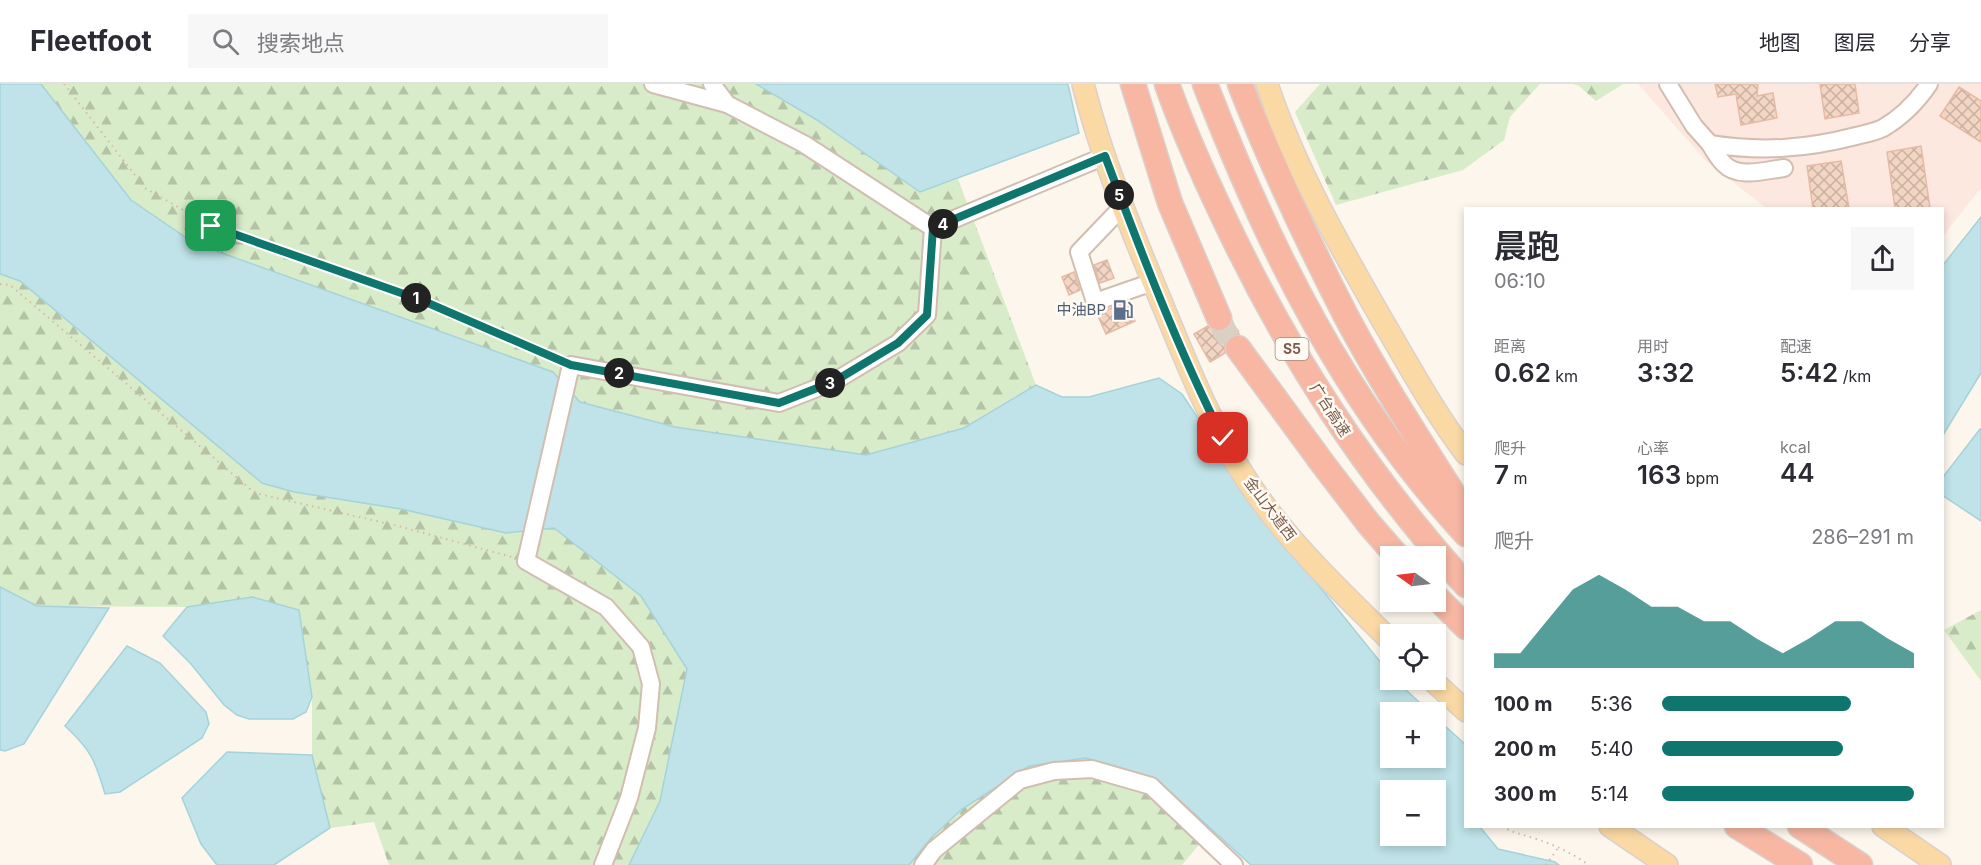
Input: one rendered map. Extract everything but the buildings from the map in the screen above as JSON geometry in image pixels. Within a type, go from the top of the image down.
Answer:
[{"type":"highway","points":[[1132,84],[1170,203],[1219,318]]},
{"type":"highway","name":"广台高速","points":[[1167,84],[1207,182],[1260,292],[1286,339],[1346,435],[1394,501],[1464,583]]},
{"type":"highway","name":"S5","points":[[1205,84],[1244,181],[1300,298],[1330,352],[1390,441],[1431,495],[1464,532]]},
{"type":"highway","points":[[1240,84],[1290,200],[1346,315],[1384,383],[1464,511]]},
{"type":"highway","points":[[1238,348],[1329,473],[1388,546]]},
{"type":"highway","points":[[1446,607],[1464,625]]},
{"type":"highway","points":[[1740,828],[1800,865]]},
{"type":"highway","points":[[1803,828],[1860,865]]},
{"type":"main road","name":"金山大道西","points":[[1083,84],[1105,156],[1153,282],[1214,420],[1247,481],[1281,528],[1323,575],[1380,630]]},
{"type":"main road","points":[[1267,84],[1316,199],[1351,266],[1404,358],[1464,451]]},
{"type":"main road","points":[[1443,690],[1464,709]]},
{"type":"main road","points":[[1613,828],[1667,865]]},
{"type":"main road","points":[[1886,828],[1940,865]]},
{"type":"street","points":[[653,84],[728,104],[804,144],[933,228]]},
{"type":"street","points":[[712,84],[728,104]]},
{"type":"street","points":[[1668,84],[1694,126],[1725,166],[1746,173],[1784,168]]},
{"type":"street","points":[[1710,144],[1759,150],[1781,149],[1844,139],[1881,129],[1906,112],[1929,84]]},
{"type":"street","points":[[933,228],[1105,156]]},
{"type":"street","points":[[1123,206],[1079,252],[1095,302],[1153,282]]},
{"type":"street","points":[[603,865],[632,788],[647,728],[651,684],[641,647],[606,607],[526,561],[571,365],[779,403],[835,381],[898,343],[927,315],[933,228]]},
{"type":"street","points":[[923,865],[934,850],[1020,780],[1054,771],[1092,769],[1151,786],[1234,865]]},
{"type":"path","points":[[64,84],[145,188],[211,226],[421,300],[571,365]]},
{"type":"path","points":[[0,284],[10,285],[255,494],[398,526],[526,561]]},
{"type":"path","points":[[1505,828],[1512,833],[1532,837],[1558,848],[1590,865]]},
{"type":"path","points":[[1546,865],[1558,848]]},
{"type":"shaded area","points":[[1638,84],[1981,84],[1981,188],[1944,235],[1944,207],[1765,207],[1706,161]]},
{"type":"green space","points":[[41,84],[756,84],[817,120],[920,192],[958,179],[1036,385],[964,428],[866,455],[675,427],[579,402],[552,372],[194,243],[131,200]]},
{"type":"green space","points":[[1320,84],[1540,84],[1510,117],[1504,140],[1463,170],[1336,205],[1295,112]]},
{"type":"green space","points":[[1573,84],[1623,84],[1596,101],[1579,86]]},
{"type":"green space","points":[[0,274],[20,281],[262,483],[294,492],[401,509],[506,533],[555,528],[641,596],[687,669],[660,801],[629,865],[389,865],[374,822],[330,828],[312,755],[312,697],[299,610],[252,597],[187,607],[37,606],[0,587]]},
{"type":"green space","points":[[1981,610],[1981,681],[1944,630]]},
{"type":"green space","points":[[1086,758],[1155,778],[1213,828],[1182,865],[909,865],[931,838],[962,809],[1029,766]]},
{"type":"water","points":[[0,84],[41,84],[131,200],[194,243],[553,372],[580,402],[675,427],[866,455],[964,428],[1036,385],[1062,397],[1089,397],[1159,378],[1182,394],[1265,519],[1380,662],[1380,690],[1406,690],[1419,702],[1380,702],[1380,768],[1446,768],[1446,727],[1464,743],[1464,828],[1481,828],[1498,849],[1555,862],[1559,865],[1251,865],[1155,778],[1086,758],[1029,766],[962,809],[931,838],[909,865],[629,865],[660,801],[687,669],[641,596],[554,528],[506,533],[401,509],[294,492],[262,483],[20,281],[0,274]]},
{"type":"water","points":[[756,84],[1068,84],[1079,133],[920,192],[817,120]]},
{"type":"water","points":[[1981,217],[1981,373],[1944,433],[1944,264]]},
{"type":"water","points":[[1981,429],[1981,521],[1944,496],[1944,476]]},
{"type":"water","points":[[0,587],[37,606],[109,608],[24,744],[5,751],[0,750]]},
{"type":"water","points":[[252,597],[299,610],[312,697],[306,712],[293,719],[249,719],[237,715],[224,705],[191,664],[163,636],[187,607]]},
{"type":"water","points":[[127,646],[160,663],[206,712],[209,724],[202,738],[120,792],[105,794],[91,756],[65,726]]},
{"type":"water","points":[[227,752],[312,755],[330,828],[274,865],[217,865],[201,844],[182,798]]},
{"type":"tunnel","points":[[1219,318],[1225,332],[1238,348]]},
{"type":"place","name":"中油BP","points":[[1123,310]]},
{"type":"route","points":[[211,226],[421,300],[571,365],[779,403],[835,381],[898,343],[927,315],[933,228],[1105,156],[1177,340],[1223,438]]}]
